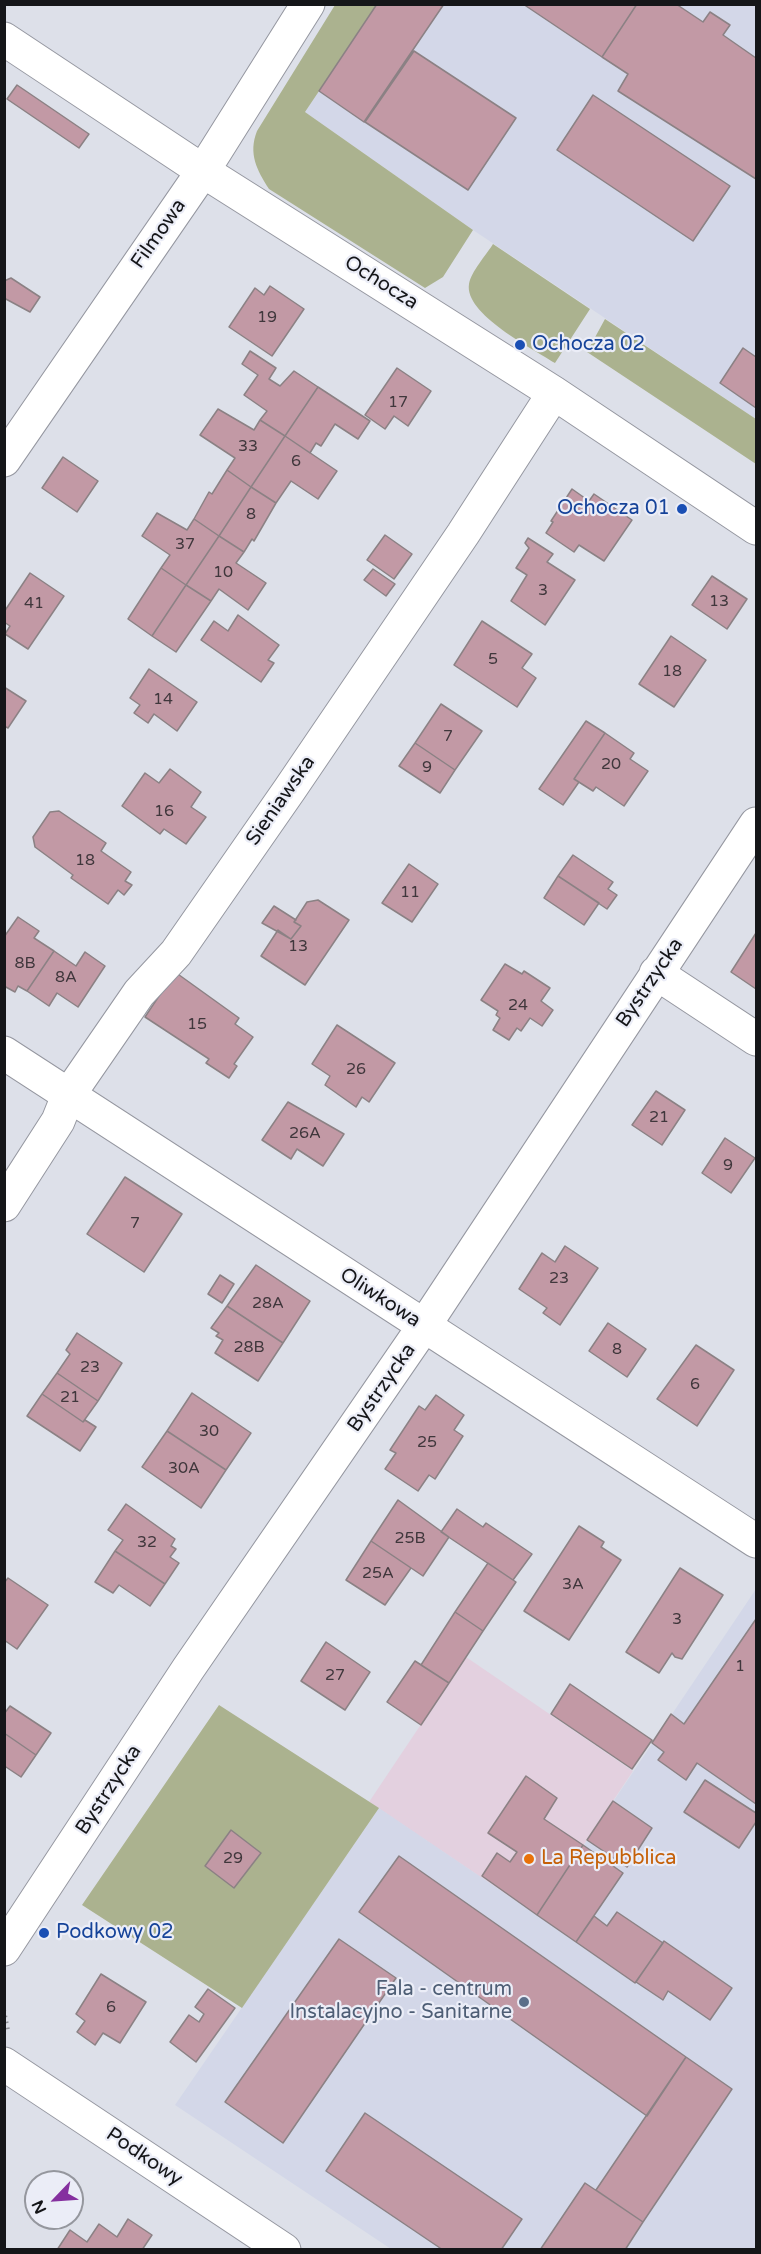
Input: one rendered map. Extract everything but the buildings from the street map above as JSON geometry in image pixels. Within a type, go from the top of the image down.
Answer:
[{"type":"street","name":"Filmowa","points":[[4,460],[203,171],[308,4]]},
{"type":"street","name":"Ochocza","points":[[4,39],[203,171],[554,393],[756,528]]},
{"type":"street","name":"Sieniawska","points":[[4,1205],[58,1121],[68,1096],[139,993],[176,953],[290,789],[463,534],[554,393]]},
{"type":"street","name":"Bystrzycka","points":[[4,1949],[188,1669],[424,1326],[756,824]]},
{"type":"street","points":[[656,973],[756,1039]]},
{"type":"street","name":"Oliwkowa","points":[[4,1053],[756,1541]]},
{"type":"street","name":"Podkowy","points":[[7,2049],[284,2250]]},
{"type":"path","points":[[4,2010],[7,2049]]},
{"type":"shaded area","points":[[377,5],[756,5],[756,419],[473,230],[305,112]]},
{"type":"shaded area","points":[[756,1589],[755,2249],[391,2249],[175,2105],[379,1808],[537,1915]]},
{"type":"shaded area","points":[[466,1657],[633,1771],[537,1915],[369,1802]]},
{"type":"green space","points":[[335,5],[377,5],[305,112],[473,230],[443,277],[425,288],[269,189],[255,162],[253,147],[257,131]]},
{"type":"green space","points":[[493,244],[590,309],[555,363],[502,330],[477,307],[470,295],[470,279]]},
{"type":"green space","points":[[605,319],[756,419],[756,464],[587,352]]},
{"type":"green space","points":[[219,1705],[379,1808],[242,2008],[82,1905]]},
{"type":"place","name":"Ochocza 02","points":[[520,345]]},
{"type":"place","name":"Ochocza 01","points":[[682,509]]},
{"type":"place","name":"La Repubblica","points":[[529,1859]]},
{"type":"place","name":"Podkowy 02","points":[[44,1933]]},
{"type":"place","name":"Fala - centrum Instalacyjno - Sanitarne","points":[[524,2002]]}]
